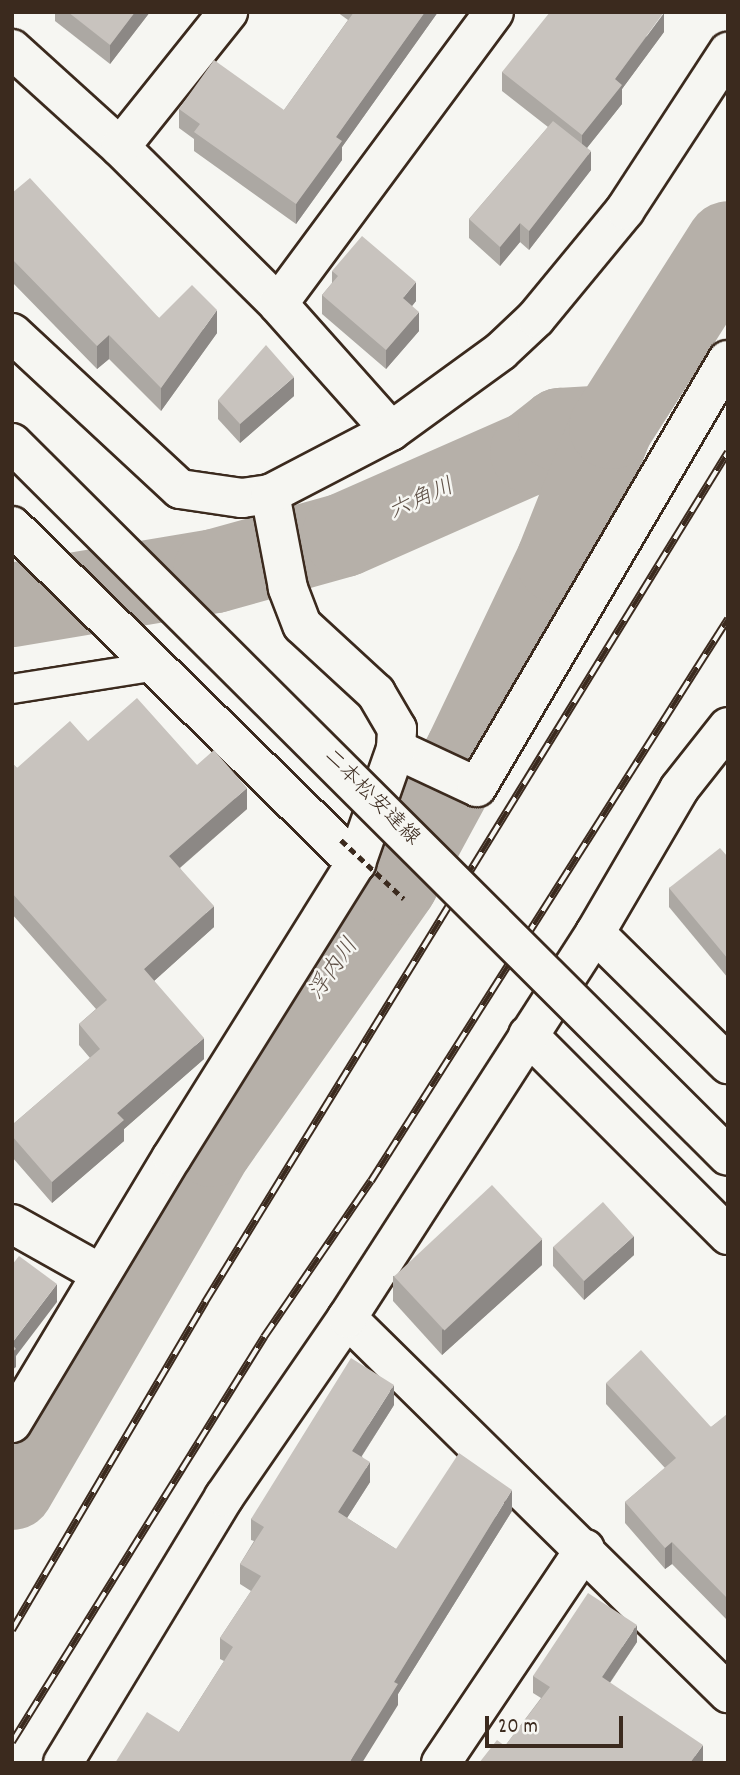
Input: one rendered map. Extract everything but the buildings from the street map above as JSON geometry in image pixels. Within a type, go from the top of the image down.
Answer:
[{"type":"street","points":[[120,147],[228,12]]},
{"type":"street","points":[[278,304],[494,12]]},
{"type":"street","points":[[12,49],[120,147],[278,304],[391,431]]},
{"type":"street","points":[[12,333],[180,489],[271,502],[391,431],[501,351],[552,300],[625,210],[728,52]]},
{"type":"street","points":[[271,502],[288,588],[302,625],[376,693],[411,755],[477,787],[728,360]]},
{"type":"street","name":"二本松安達線","points":[[12,443],[728,1156]]},
{"type":"street","points":[[12,526],[138,654],[356,863]]},
{"type":"street","points":[[63,1763],[224,1497],[347,1318],[594,933],[680,789],[728,727]]},
{"type":"street","points":[[12,1423],[101,1274],[356,863],[411,755]]},
{"type":"street","points":[[594,933],[728,1064]]},
{"type":"street","points":[[528,1035],[728,1235]]},
{"type":"street","points":[[12,1224],[101,1274]]},
{"type":"street","points":[[347,1318],[585,1549],[728,1693]]},
{"type":"street","points":[[441,1763],[585,1549]]},
{"type":"lane","points":[[12,689],[138,654]]},
{"type":"waterway","name":"浮内川","points":[[12,1488],[212,1145],[396,883],[467,752],[558,561],[611,427],[728,243]]},
{"type":"waterway","name":"六角川","points":[[12,605],[215,571],[344,535],[532,452],[560,430],[611,427]]},
{"type":"railway","points":[[12,1630],[205,1302],[728,452]]},
{"type":"railway","points":[[12,1742],[264,1337],[371,1181],[728,619]]}]
